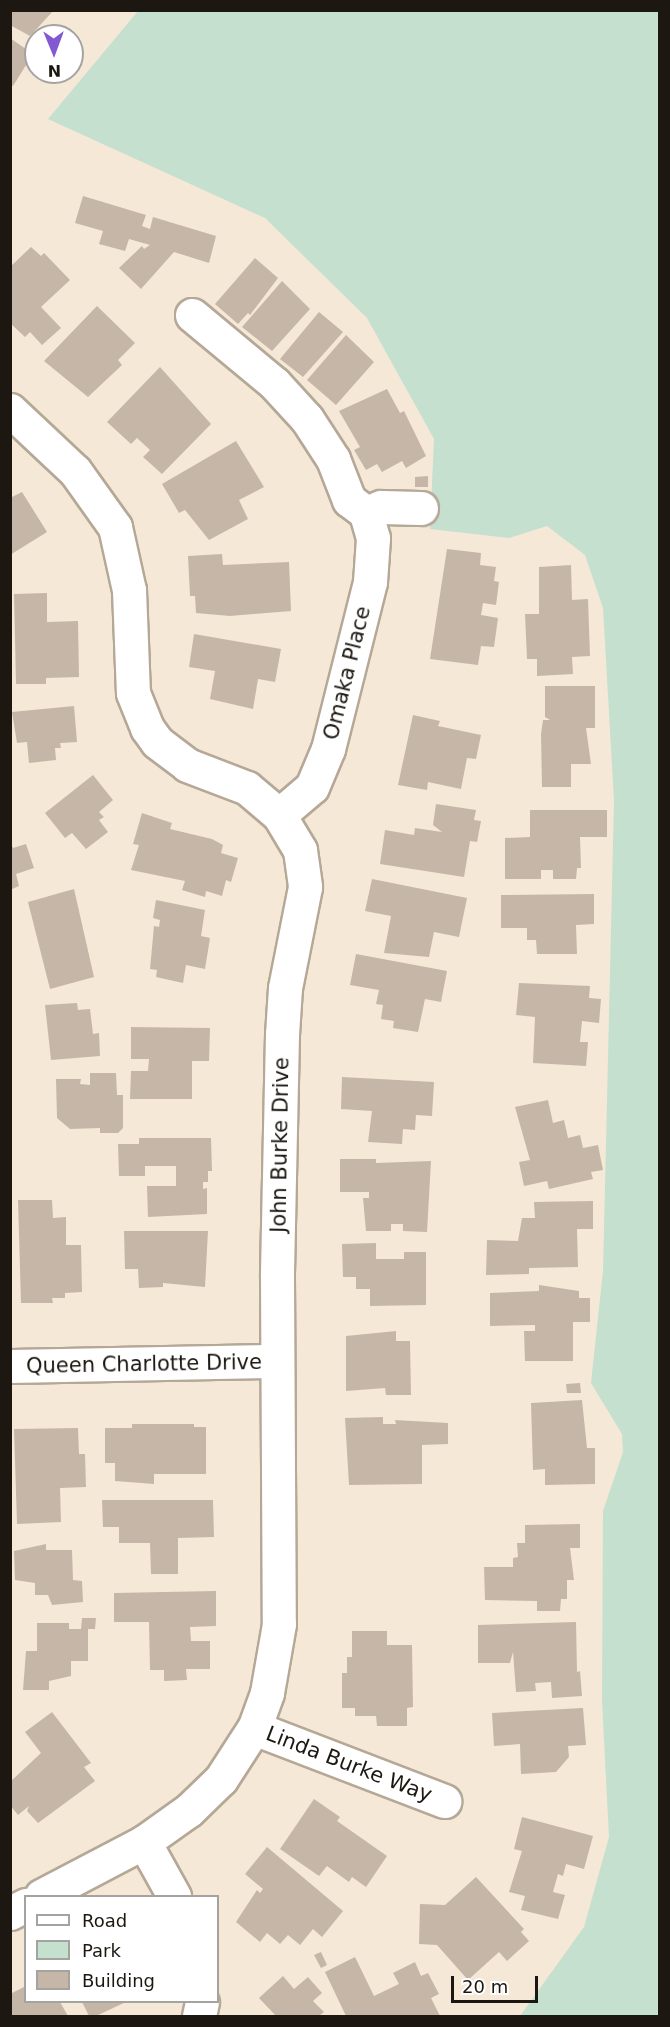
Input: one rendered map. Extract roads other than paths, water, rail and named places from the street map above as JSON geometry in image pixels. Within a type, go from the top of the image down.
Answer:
[{"type":"street","name":"Omaka Place","points":[[192,315],[274,383],[307,419],[333,459],[349,500],[366,513],[374,538],[370,582],[328,749],[312,787],[279,815]]},
{"type":"street","name":"John Burke Drive","points":[[10,410],[75,471],[115,527],[129,590],[133,693],[147,728],[157,742],[187,765],[248,788],[279,815],[300,850],[305,887],[285,988],[283,1024],[277,1361],[279,1624],[269,1684],[254,1728],[221,1779],[189,1810],[144,1842],[43,1895]]},
{"type":"street","points":[[366,513],[381,507],[422,508]]},
{"type":"street","name":"Queen Charlotte Drive","points":[[10,1366],[277,1361]]},
{"type":"street","name":"Linda Burke Way","points":[[254,1728],[444,1801]]},
{"type":"street","points":[[144,1842],[173,1895]]},
{"type":"street","points":[[10,1913],[24,1906]]}]
